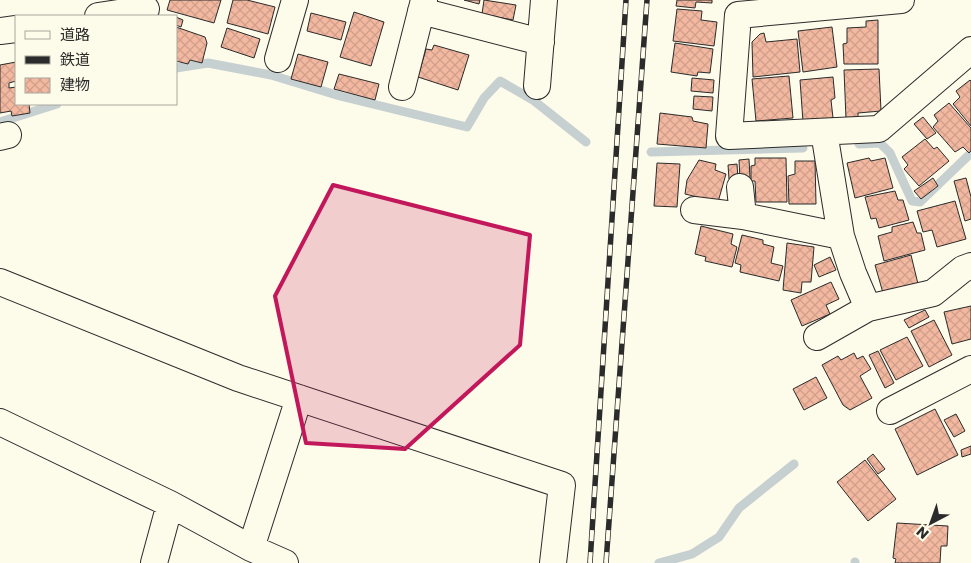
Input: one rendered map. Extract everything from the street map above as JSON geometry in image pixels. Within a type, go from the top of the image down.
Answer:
[{"type":"street","points":[[278,59],[295,0]]},
{"type":"street","points":[[537,86],[544,0]]},
{"type":"street","points":[[901,0],[738,15],[729,136],[879,129],[971,50]]},
{"type":"street","points":[[402,87],[423,5],[541,42]]},
{"type":"street","points":[[104,15],[146,8]]},
{"type":"street","points":[[0,31],[15,29]]},
{"type":"street","points":[[824,132],[841,236],[853,273],[868,308]]},
{"type":"street","points":[[740,187],[743,216]]},
{"type":"street","points":[[694,210],[743,216],[841,236]]},
{"type":"street","points":[[817,337],[868,308],[933,292],[963,269],[971,266]]},
{"type":"street","points":[[0,282],[238,378],[562,484],[553,563]]},
{"type":"street","points":[[890,411],[971,369]]},
{"type":"street","points":[[251,548],[299,398]]},
{"type":"street","points":[[0,422],[170,504],[251,548],[285,563]]},
{"type":"street","points":[[154,563],[170,504]]},
{"type":"highlighted area","points":[[333,185],[530,235],[520,345],[405,449],[306,443],[275,296]]},
{"type":"building","points":[[170,0],[221,0],[214,23],[167,10]]},
{"type":"building","points":[[233,0],[247,0],[275,7],[268,34],[227,23]]},
{"type":"building","points":[[464,0],[480,0],[479,4]]},
{"type":"building","points":[[484,0],[516,5],[513,20],[482,14]]},
{"type":"building","points":[[677,0],[712,0],[712,3],[696,2],[695,8],[676,6]]},
{"type":"building","points":[[677,9],[702,11],[701,20],[717,22],[714,46],[673,41]]},
{"type":"building","points":[[354,12],[384,22],[371,66],[340,57]]},
{"type":"building","points":[[311,13],[346,22],[341,40],[307,31]]},
{"type":"building","points":[[178,18],[183,20],[181,27],[178,26]]},
{"type":"building","points":[[878,20],[878,64],[844,64],[843,44],[847,43],[847,28],[866,27],[866,21]]},
{"type":"building","points":[[832,27],[837,67],[803,72],[798,31]]},
{"type":"building","points":[[178,28],[205,37],[207,43],[202,63],[190,60],[188,64],[178,62]]},
{"type":"building","points":[[227,28],[260,39],[254,58],[221,47]]},
{"type":"building","points":[[764,33],[766,42],[797,39],[800,72],[753,77],[752,42],[760,34]]},
{"type":"building","points":[[675,43],[713,49],[710,73],[698,72],[697,76],[671,72]]},
{"type":"building","points":[[434,45],[469,55],[458,90],[418,77],[426,49],[432,50]]},
{"type":"building","points":[[298,54],[328,62],[321,87],[291,79]]},
{"type":"building","points":[[15,62],[15,81],[9,83],[9,88],[15,87],[15,105],[29,105],[30,113],[12,116],[11,111],[0,113],[0,65]]},
{"type":"building","points":[[879,69],[881,111],[858,113],[858,119],[846,119],[844,70]]},
{"type":"building","points":[[339,74],[379,84],[375,100],[334,89]]},
{"type":"building","points":[[789,76],[793,118],[756,121],[752,79]]},
{"type":"building","points":[[833,77],[835,98],[831,100],[833,118],[803,122],[800,80]]},
{"type":"building","points":[[692,78],[714,80],[713,93],[691,91]]},
{"type":"building","points":[[970,80],[971,126],[953,104],[960,97],[956,91]]},
{"type":"building","points":[[694,96],[713,97],[712,111],[693,109]]},
{"type":"building","points":[[949,103],[971,128],[971,151],[969,153],[963,147],[955,152],[933,127],[938,121],[934,115]]},
{"type":"building","points":[[660,113],[692,117],[693,121],[708,124],[706,148],[657,144]]},
{"type":"building","points":[[923,117],[936,133],[927,139],[914,124]]},
{"type":"building","points":[[925,139],[934,149],[937,147],[949,161],[919,186],[904,169],[908,165],[902,157]]},
{"type":"building","points":[[755,158],[786,158],[787,202],[756,202],[755,181],[751,181],[751,166],[755,165]]},
{"type":"building","points":[[869,158],[871,161],[885,158],[893,188],[855,198],[847,163]]},
{"type":"building","points":[[749,159],[750,178],[740,179],[739,160]]},
{"type":"building","points":[[699,160],[716,164],[715,170],[726,174],[718,202],[685,194],[687,180]]},
{"type":"building","points":[[795,161],[815,161],[816,204],[789,204],[788,176],[795,174]]},
{"type":"building","points":[[657,163],[680,164],[677,207],[654,206]]},
{"type":"building","points":[[737,164],[738,179],[729,179],[728,165]]},
{"type":"building","points":[[933,178],[938,186],[921,199],[914,191]]},
{"type":"building","points":[[966,178],[971,197],[971,219],[965,221],[954,181]]},
{"type":"building","points":[[895,191],[898,200],[903,200],[909,220],[879,228],[876,218],[871,219],[865,197]]},
{"type":"building","points":[[955,201],[966,239],[937,247],[932,230],[923,232],[917,211]]},
{"type":"building","points":[[913,222],[917,233],[921,233],[925,250],[884,261],[878,236],[892,232],[892,227]]},
{"type":"building","points":[[701,226],[733,234],[731,244],[737,247],[732,267],[705,261],[706,257],[695,254]]},
{"type":"building","points":[[742,235],[763,240],[763,244],[774,247],[771,263],[783,266],[779,281],[740,272],[741,265],[735,263]]},
{"type":"building","points":[[787,243],[814,247],[811,282],[802,282],[801,293],[783,290]]},
{"type":"building","points":[[911,255],[918,284],[883,293],[875,265]]},
{"type":"building","points":[[830,257],[836,270],[819,277],[814,265]]},
{"type":"building","points":[[831,282],[839,299],[826,305],[830,314],[802,326],[791,300]]},
{"type":"building","points":[[971,306],[971,339],[952,344],[944,312]]},
{"type":"building","points":[[925,310],[929,317],[909,328],[904,320]]},
{"type":"building","points":[[934,320],[952,355],[929,367],[911,331]]},
{"type":"building","points":[[907,337],[923,366],[896,380],[880,350]]},
{"type":"building","points":[[878,351],[894,383],[885,388],[869,355]]},
{"type":"building","points":[[854,353],[857,359],[863,356],[871,369],[860,376],[872,398],[850,410],[843,405],[822,365],[838,356],[841,360]]},
{"type":"building","points":[[816,377],[827,398],[804,410],[793,389]]},
{"type":"building","points":[[935,409],[958,455],[917,475],[895,429]]},
{"type":"building","points":[[956,414],[965,431],[954,437],[944,420]]},
{"type":"building","points":[[971,446],[971,454],[962,457],[961,450]]},
{"type":"building","points":[[873,454],[885,469],[878,474],[867,459]]},
{"type":"building","points":[[865,460],[896,499],[868,521],[837,482]]},
{"type":"building","points":[[897,523],[948,526],[947,546],[941,546],[940,563],[895,563],[896,559],[893,558]]},
{"type":"waterway","points":[[178,68],[208,63],[271,75],[340,96],[467,127],[484,98],[500,81],[533,100],[586,142]]},
{"type":"waterway","points":[[0,122],[54,105]]},
{"type":"waterway","points":[[859,144],[880,143],[890,153],[912,201],[920,202],[971,153]]},
{"type":"waterway","points":[[651,152],[803,148]]},
{"type":"waterway","points":[[659,563],[692,554],[719,537],[739,508],[794,464]]},
{"type":"railway","points":[[590,563],[626,0]]},
{"type":"railway","points":[[606,563],[647,0]]}]
